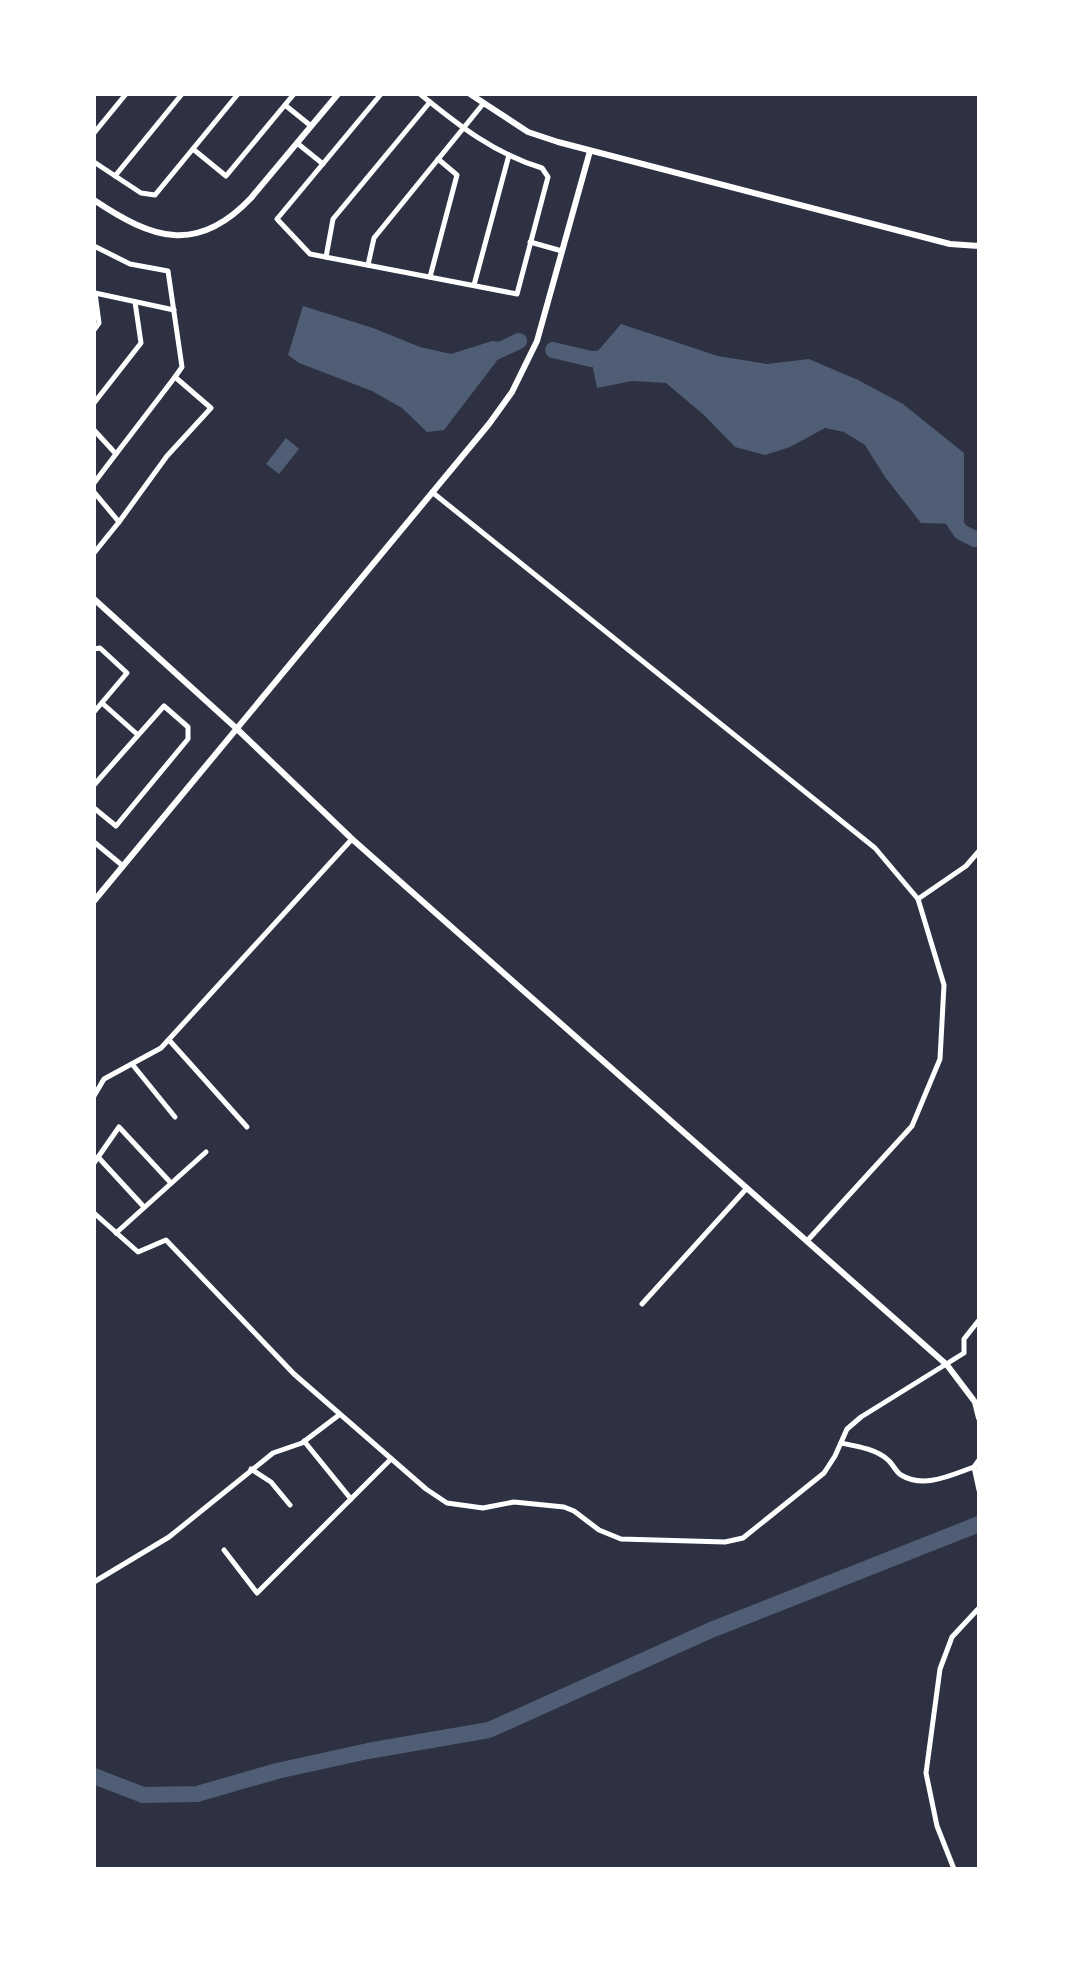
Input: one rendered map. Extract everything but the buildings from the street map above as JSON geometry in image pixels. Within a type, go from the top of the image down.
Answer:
[{"type":"street","points":[[94,133],[126,94]]},
{"type":"street","points":[[115,176],[182,94]]},
{"type":"street","points":[[94,162],[141,193],[155,195],[237,94]]},
{"type":"street","points":[[193,149],[226,176],[294,94]]},
{"type":"street","points":[[94,200],[148,231],[171,235],[211,228],[239,211],[338,94]]},
{"type":"street","points":[[381,94],[277,219],[310,254],[517,294],[548,177],[542,168],[490,146],[420,94]]},
{"type":"street","points":[[470,94],[528,132],[590,151],[950,244],[979,246]]},
{"type":"street","points":[[326,257],[333,219],[430,102]]},
{"type":"street","points":[[368,265],[374,238],[483,104]]},
{"type":"street","points":[[285,105],[311,126]]},
{"type":"street","points":[[297,143],[323,164]]},
{"type":"street","points":[[94,901],[512,392],[537,341],[590,151]]},
{"type":"street","points":[[474,285],[509,155]]},
{"type":"street","points":[[430,277],[457,175],[438,159]]},
{"type":"street","points":[[530,242],[562,251]]},
{"type":"street","points":[[94,247],[130,264],[168,271],[182,367],[94,483]]},
{"type":"street","points":[[94,330],[99,323],[94,292],[174,310]]},
{"type":"street","points":[[94,403],[141,343],[135,302]]},
{"type":"street","points":[[94,553],[167,456],[211,408],[175,377]]},
{"type":"street","points":[[94,430],[116,454]]},
{"type":"street","points":[[94,492],[119,522]]},
{"type":"street","points":[[432,492],[875,848],[918,899],[944,985],[940,1059],[912,1126],[807,1241]]},
{"type":"street","points":[[94,599],[352,839],[947,1365],[975,1402],[979,1418]]},
{"type":"street","points":[[94,649],[100,648],[127,673],[94,712]]},
{"type":"street","points":[[102,703],[138,735]]},
{"type":"street","points":[[94,785],[164,706],[188,727],[188,739],[116,826],[96,812]]},
{"type":"street","points":[[94,1096],[104,1079],[161,1048],[352,839]]},
{"type":"street","points":[[94,842],[123,866]]},
{"type":"street","points":[[918,899],[966,866],[979,851]]},
{"type":"street","points":[[169,1040],[247,1127]]},
{"type":"street","points":[[132,1064],[175,1117]]},
{"type":"street","points":[[144,1207],[96,1160],[119,1127],[171,1183]]},
{"type":"street","points":[[116,1233],[206,1152]]},
{"type":"street","points":[[642,1304],[747,1188]]},
{"type":"street","points":[[94,1213],[138,1252],[166,1240],[294,1374],[391,1459],[447,1503],[483,1508],[514,1502],[564,1507],[599,1530],[621,1539],[725,1542],[743,1538],[824,1473],[847,1429],[861,1417],[964,1353],[964,1339],[979,1320]]},
{"type":"street","points":[[94,1582],[169,1537],[273,1453],[304,1441],[339,1415]]},
{"type":"street","points":[[304,1441],[351,1499]]},
{"type":"street","points":[[841,1443],[863,1447],[888,1459],[899,1474],[921,1481],[940,1479],[974,1467],[979,1460]]},
{"type":"street","points":[[224,1550],[257,1593],[391,1459]]},
{"type":"street","points":[[974,1467],[979,1490]]},
{"type":"street","points":[[251,1469],[271,1482],[290,1505]]},
{"type":"street","points":[[954,1869],[937,1826],[926,1773],[940,1669],[952,1637],[979,1608]]},
{"type":"water","points":[[303,306],[420,347],[451,354],[492,341],[501,342],[503,347],[496,362],[444,430],[427,432],[402,408],[372,391],[299,363],[288,355]]},
{"type":"water","points":[[621,324],[718,356],[767,364],[809,359],[903,404],[964,453],[964,521],[956,524],[921,523],[885,477],[865,445],[844,432],[825,428],[790,447],[765,455],[735,447],[666,383],[632,381],[597,388],[591,359]]},
{"type":"water","points":[[286,438],[299,449],[279,474],[266,464]]},
{"type":"waterway","points":[[487,356],[519,341]]},
{"type":"waterway","points":[[553,350],[591,359],[610,358]]},
{"type":"waterway","points":[[945,508],[961,532],[979,538]]},
{"type":"waterway","points":[[94,1776],[143,1795],[197,1794],[277,1771],[368,1751],[489,1730],[711,1630],[979,1524]]}]
